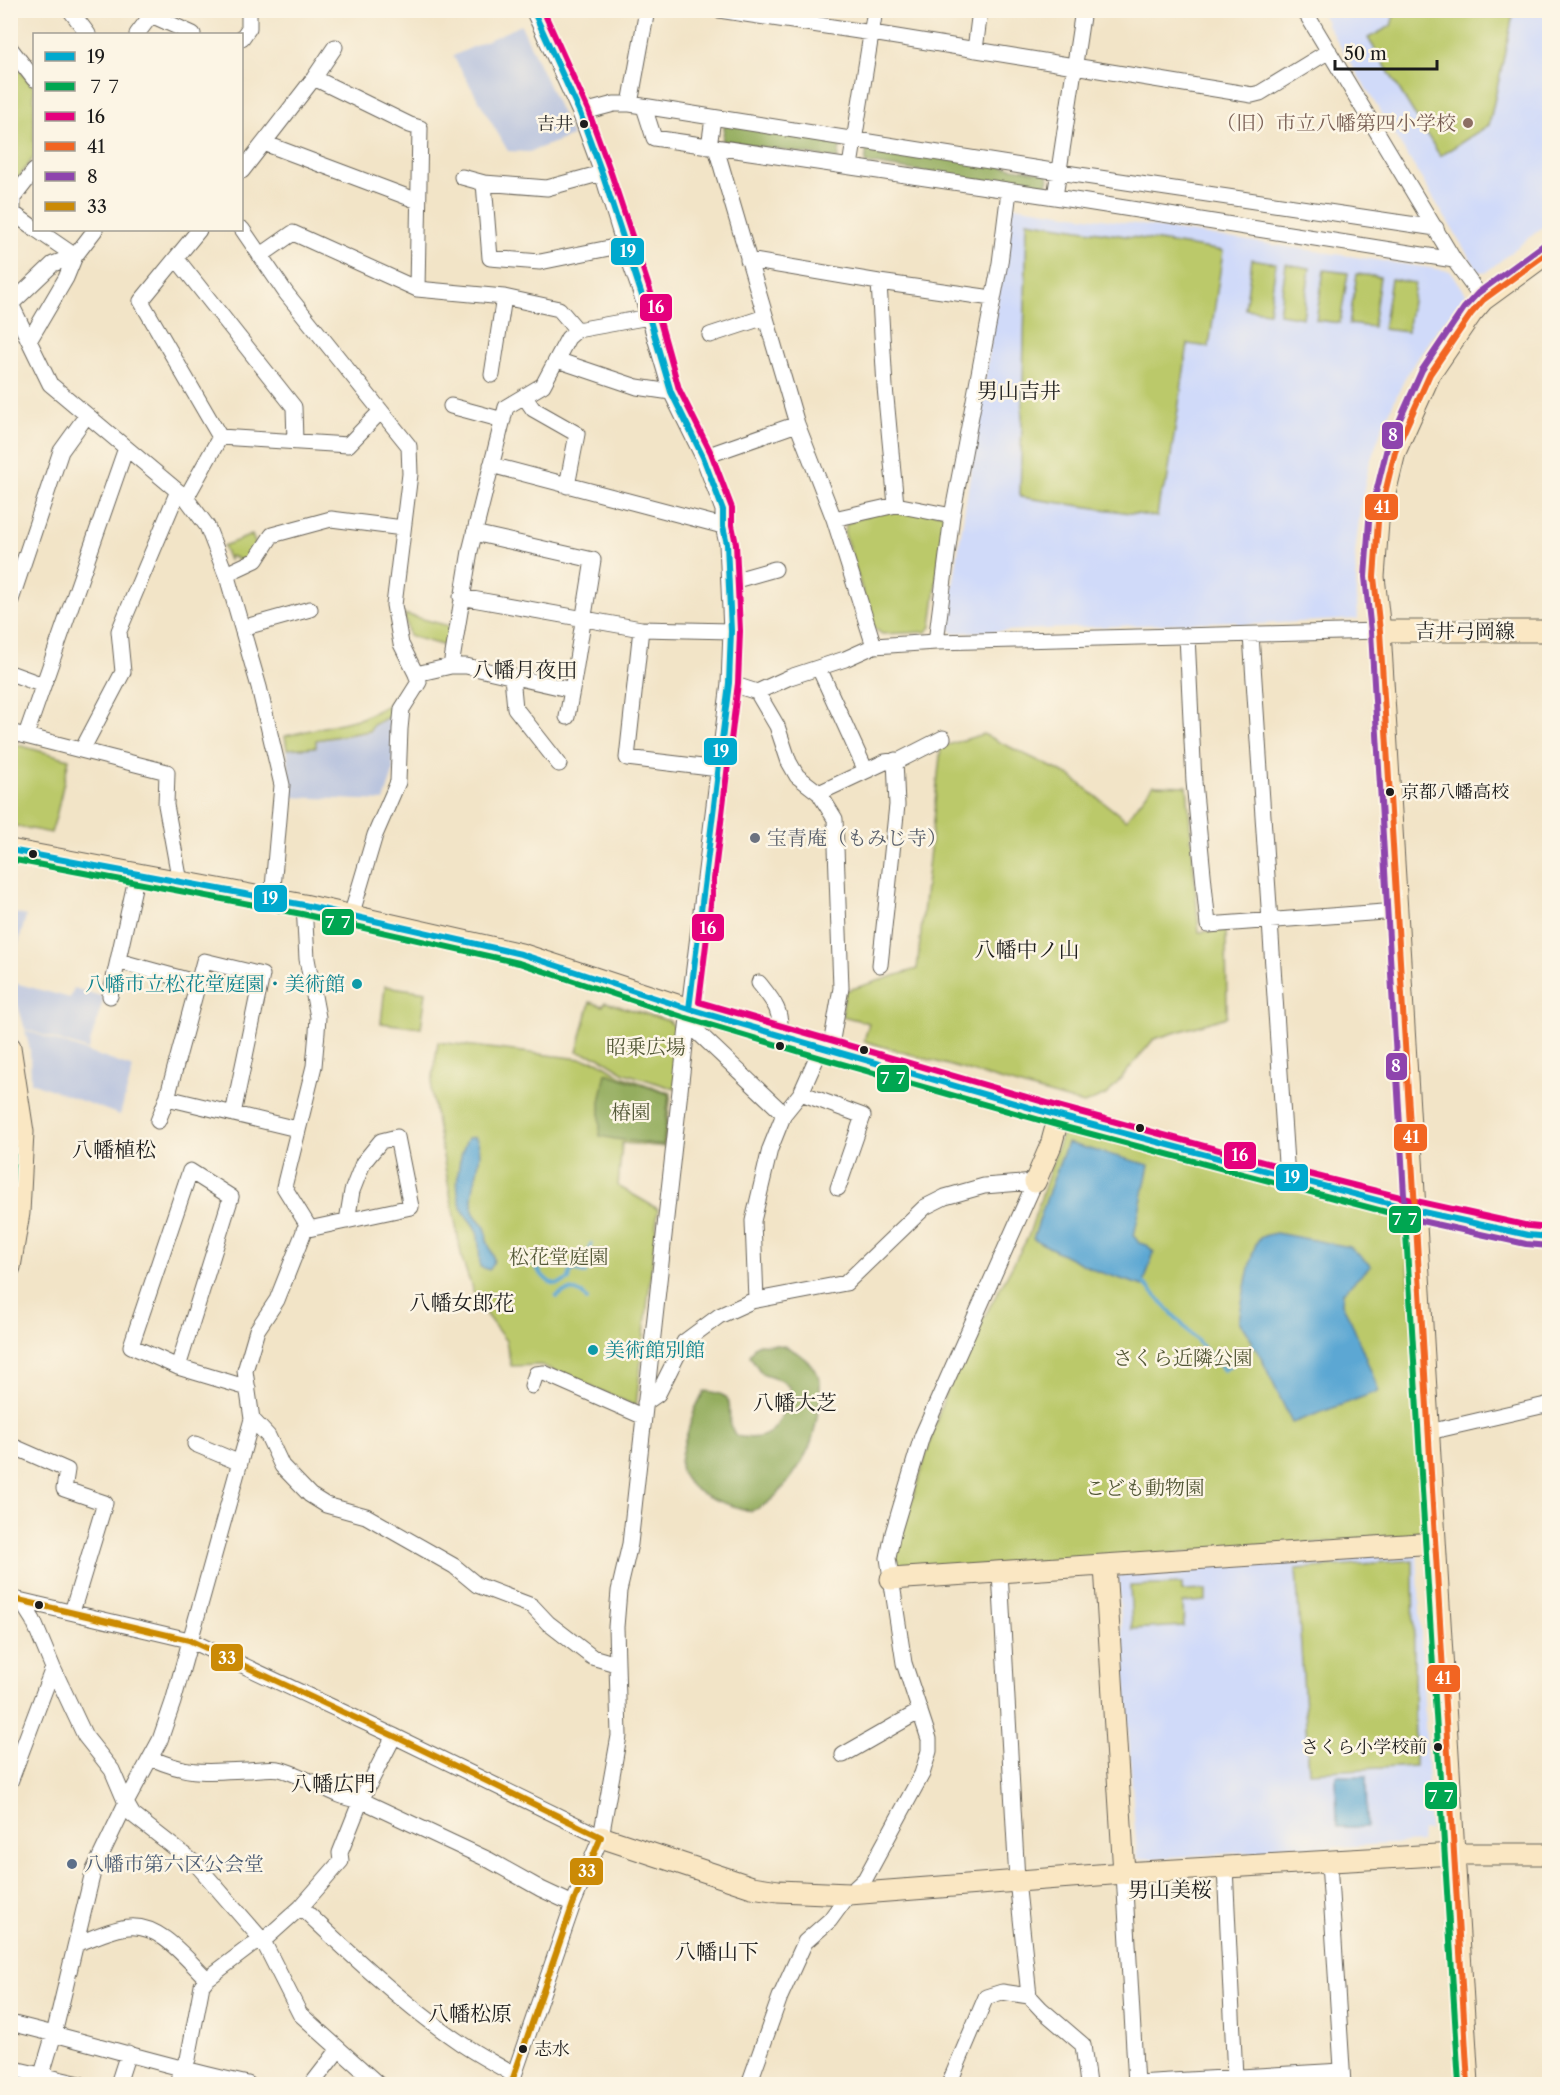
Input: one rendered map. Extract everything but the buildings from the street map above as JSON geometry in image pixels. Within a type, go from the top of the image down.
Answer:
[{"type":"street","points":[[70,10],[87,33]]},
{"type":"street","points":[[243,37],[249,28],[249,10]]},
{"type":"street","points":[[301,1907],[336,1942],[414,2008],[513,2080],[573,1904],[600,1837],[619,1736],[616,1627],[619,1590],[630,1544],[688,1016],[729,683],[731,631],[729,582],[723,510],[703,457],[671,392],[649,317],[580,113],[533,10]]},
{"type":"street","points":[[646,10],[637,106],[654,138],[1055,196],[1454,260]]},
{"type":"street","points":[[719,10],[1252,95],[1260,93],[1329,51]]},
{"type":"street","points":[[850,166],[875,10]]},
{"type":"street","points":[[975,50],[980,10]]},
{"type":"street","points":[[1055,196],[1083,10]]},
{"type":"street","points":[[1304,10],[1454,260],[1483,300]]},
{"type":"street","points":[[138,33],[153,13],[192,33]]},
{"type":"street","points":[[243,170],[335,47]]},
{"type":"street","points":[[10,48],[33,78]]},
{"type":"street","points":[[314,78],[420,128],[417,289]]},
{"type":"street","points":[[580,113],[614,104],[637,106],[1436,228]]},
{"type":"street","points":[[713,118],[712,148],[797,424],[834,519],[874,646]]},
{"type":"street","points":[[264,143],[418,201]]},
{"type":"street","points":[[33,172],[14,198],[14,213],[33,227]]},
{"type":"street","points":[[462,177],[484,183],[547,188],[602,173]]},
{"type":"street","points":[[484,183],[490,258],[540,262],[624,245]]},
{"type":"street","points":[[936,642],[952,516],[1000,262],[1009,191]]},
{"type":"street","points":[[1256,228],[1262,202]]},
{"type":"street","points":[[243,230],[286,293],[409,446],[410,474],[394,605],[401,644],[419,681],[402,709],[399,729],[398,782],[375,835],[351,916]]},
{"type":"street","points":[[39,231],[75,256]]},
{"type":"street","points":[[29,341],[66,278],[75,256],[94,231]]},
{"type":"street","points":[[198,231],[141,301],[220,436]]},
{"type":"street","points":[[260,256],[293,233],[417,289],[504,297],[559,309],[577,330]]},
{"type":"street","points":[[1468,2085],[1380,631],[1374,577],[1378,522],[1395,452],[1430,374],[1483,300],[1550,251]]},
{"type":"street","points":[[75,256],[53,264],[11,303],[50,384],[182,495],[207,526],[226,574],[242,628],[259,687],[282,785],[272,899]]},
{"type":"street","points":[[176,258],[294,406],[295,441]]},
{"type":"street","points":[[747,260],[993,298]]},
{"type":"street","points":[[879,282],[885,387],[896,505]]},
{"type":"street","points":[[492,375],[504,297]]},
{"type":"street","points":[[451,666],[461,597],[474,533],[506,406],[543,385],[568,338],[577,330],[649,317]]},
{"type":"street","points":[[710,335],[765,317]]},
{"type":"street","points":[[557,360],[628,385],[671,392]]},
{"type":"street","points":[[524,396],[533,409],[577,434],[567,486]]},
{"type":"street","points":[[451,406],[502,420]]},
{"type":"street","points":[[220,436],[348,445],[381,411]]},
{"type":"street","points":[[10,603],[61,451],[87,415]]},
{"type":"street","points":[[703,457],[797,424]]},
{"type":"street","points":[[82,750],[123,672],[118,631],[182,495],[220,436]]},
{"type":"street","points":[[126,448],[43,685],[18,734],[167,772],[166,805],[180,882]]},
{"type":"street","points":[[491,465],[723,526]]},
{"type":"street","points":[[834,519],[896,505],[952,516]]},
{"type":"street","points":[[226,574],[256,560],[272,535],[331,519],[403,528]]},
{"type":"street","points":[[474,533],[593,560],[567,717]]},
{"type":"street","points":[[729,582],[775,569]]},
{"type":"street","points":[[461,597],[641,629],[731,631]]},
{"type":"street","points":[[242,628],[309,609]]},
{"type":"street","points":[[641,629],[627,758],[719,769]]},
{"type":"street","points":[[729,683],[758,692],[790,677],[845,660],[874,646],[936,642],[1380,631]]},
{"type":"street","name":"吉井弓岡線","points":[[1380,631],[1550,631]]},
{"type":"street","points":[[1251,635],[1287,1178]]},
{"type":"street","points":[[1187,636],[1194,782],[1208,925],[1397,911]]},
{"type":"street","points":[[416,674],[451,666],[466,666],[572,690]]},
{"type":"street","points":[[819,668],[866,771]]},
{"type":"street","points":[[10,673],[43,685]]},
{"type":"street","points":[[512,677],[515,708],[559,764]]},
{"type":"street","points":[[756,1300],[753,1221],[770,1149],[784,1114],[801,1093],[826,1050],[841,988],[835,819],[819,793],[797,777],[789,762],[777,726],[758,692]]},
{"type":"street","points":[[819,793],[944,738]]},
{"type":"street","points":[[880,965],[897,806],[895,760]]},
{"type":"street","points":[[10,850],[304,905],[521,954],[688,1016],[780,1036],[1287,1178],[1414,1210],[1528,1235],[1550,1237]]},
{"type":"street","points":[[110,996],[137,874]]},
{"type":"street","points":[[41,2080],[93,1872],[126,1803],[151,1758],[173,1702],[252,1419],[245,1371],[257,1330],[277,1300],[307,1224],[284,1187],[314,1066],[318,1017],[307,959],[304,905]]},
{"type":"street","points":[[118,961],[198,983]]},
{"type":"street","points":[[158,1121],[167,1098],[204,962],[262,975],[233,1114]]},
{"type":"street","points":[[759,983],[775,1003],[781,1018],[780,1036]]},
{"type":"street","points":[[688,1016],[784,1114]]},
{"type":"street","points":[[10,1047],[17,1132],[19,1213],[10,1267]]},
{"type":"street","points":[[801,1093],[863,1116],[838,1188]]},
{"type":"street","points":[[167,1098],[297,1129]]},
{"type":"street","points":[[749,2085],[780,1997],[806,1942],[830,1920],[849,1894],[865,1879],[922,1774],[929,1751],[929,1739],[904,1663],[888,1558],[892,1533],[922,1436],[1051,1145],[1059,1116]]},
{"type":"street","points":[[304,1230],[347,1221],[411,1207],[397,1137],[381,1141],[363,1162],[352,1191],[347,1221]]},
{"type":"street","points":[[178,1367],[231,1197],[190,1171],[131,1346],[178,1367],[248,1388]]},
{"type":"street","points":[[645,1410],[658,1394],[684,1342],[719,1316],[756,1300],[846,1283],[925,1207],[945,1197],[984,1186],[1035,1182]]},
{"type":"street","points":[[532,1386],[536,1374],[544,1373],[645,1410]]},
{"type":"street","points":[[1429,1432],[1550,1404]]},
{"type":"street","points":[[252,1419],[268,1436],[282,1467],[310,1495],[326,1505],[366,1516],[454,1566],[477,1585],[532,1606],[548,1623],[592,1657],[616,1664]]},
{"type":"street","points":[[195,1444],[240,1463]]},
{"type":"street","points":[[10,1445],[67,1470],[64,1489],[105,1503],[72,1612]]},
{"type":"street","points":[[891,1579],[1435,1543]]},
{"type":"street","points":[[1104,1566],[1136,2084],[1235,2077],[1257,2080],[1343,2078],[1329,1862]]},
{"type":"street","points":[[1000,1572],[1017,1880],[1029,1996],[1083,2045],[1088,2085]]},
{"type":"street","points":[[16,1599],[189,1640],[394,1736],[600,1837],[752,1887],[778,1891],[849,1894],[1017,1880],[1225,1867],[1454,1854],[1550,1854]]},
{"type":"street","points":[[16,1599],[33,1620],[85,1736],[112,1770],[133,1815],[198,1865],[263,1941],[300,2013],[378,2085]]},
{"type":"street","points":[[10,1782],[53,1668]]},
{"type":"street","points":[[843,1755],[920,1711]]},
{"type":"street","points":[[179,2077],[188,2059],[202,1985],[252,1945],[263,1941],[301,1907],[342,1861],[340,1853],[361,1800],[394,1736]]},
{"type":"street","points":[[151,1758],[171,1767],[194,1773],[278,1769],[317,1783],[351,1800],[361,1800],[489,1860],[573,1904]]},
{"type":"street","points":[[1225,1867],[1235,2077]]},
{"type":"street","points":[[76,1944],[128,1927],[148,1928],[163,1937],[207,1979]]},
{"type":"street","points":[[949,2085],[986,1997],[1002,1992],[1029,1996]]},
{"type":"street","points":[[10,2023],[128,2053],[179,2077],[248,2085]]},
{"type":"street","points":[[312,2085],[339,2049]]},
{"type":"street","points":[[118,2085],[128,2053]]},
{"type":"street","points":[[10,2068],[33,2074],[41,2080],[80,2085]]},
{"type":"shaded area","name":"（旧）市立八幡第四小学校","points":[[1320,11],[1549,11],[1549,222],[1485,273],[1478,271]]},
{"type":"shaded area","points":[[521,25],[572,136],[529,152],[508,151],[453,56]]},
{"type":"shaded area","points":[[1014,206],[1450,271],[1466,295],[1439,327],[1407,374],[1383,425],[1369,465],[1361,503],[1355,554],[1358,619],[1238,625],[1235,621],[953,633],[947,625],[1011,210]]},
{"type":"shaded area","points":[[394,715],[393,772],[384,801],[291,797],[287,749],[316,747],[316,741],[371,732],[373,726]]},
{"type":"shaded area","points":[[10,912],[26,916],[14,960],[11,960]]},
{"type":"shaded area","points":[[11,982],[70,998],[74,988],[104,997],[88,1050],[25,1029]]},
{"type":"shaded area","points":[[25,1030],[133,1068],[120,1115],[31,1082],[30,1050]]},
{"type":"shaded area","points":[[1417,1551],[1430,1830],[1422,1831],[1421,1842],[1137,1859],[1118,1574]]},
{"type":"green space","points":[[1395,11],[1514,11],[1489,125],[1440,156],[1368,38],[1391,26]]},
{"type":"green space","points":[[10,58],[33,87],[33,158],[11,188]]},
{"type":"green space","points":[[725,124],[841,142],[838,159],[722,141]]},
{"type":"green space","points":[[867,146],[1047,173],[1049,179],[1045,190],[865,163]]},
{"type":"green space","points":[[1027,221],[1223,251],[1209,347],[1188,344],[1167,482],[1160,496],[1157,517],[1020,497]]},
{"type":"green space","points":[[1252,259],[1276,263],[1269,312],[1245,309]]},
{"type":"green space","points":[[1286,264],[1310,268],[1303,318],[1279,314]]},
{"type":"green space","points":[[1324,270],[1348,273],[1340,323],[1316,320]]},
{"type":"green space","points":[[1357,274],[1380,277],[1373,327],[1349,324]]},
{"type":"green space","points":[[1391,279],[1415,283],[1407,332],[1383,329]]},
{"type":"green space","points":[[895,505],[945,514],[931,627],[926,632],[882,634],[874,628],[844,532],[847,523]]},
{"type":"green space","points":[[252,535],[256,545],[248,557],[237,562],[237,558],[230,556],[229,560],[223,546]]},
{"type":"green space","points":[[404,614],[453,627],[449,647],[409,636]]},
{"type":"green space","points":[[412,674],[414,679],[394,714],[373,725],[370,731],[316,740],[316,747],[287,749],[285,736],[362,718],[388,705]]},
{"type":"green space","points":[[983,734],[1070,776],[1126,820],[1153,785],[1187,786],[1199,932],[1226,930],[1227,1017],[1154,1039],[1108,1094],[1084,1104],[864,1041],[869,1023],[842,1016],[845,991],[917,969],[941,747]]},
{"type":"green space","points":[[11,743],[69,759],[51,833],[11,825]]},
{"type":"green space","points":[[385,986],[426,992],[421,1028],[381,1023]]},
{"type":"green space","name":"昭乗広場","points":[[590,1002],[603,1006],[605,1002],[669,1021],[680,1033],[675,1089],[625,1073],[599,1057],[577,1052]]},
{"type":"green space","name":"松花堂庭園","points":[[438,1042],[598,1061],[622,1076],[671,1093],[665,1147],[622,1143],[618,1186],[658,1209],[636,1406],[541,1365],[511,1366],[506,1341],[477,1303],[462,1259],[431,1091]]},
{"type":"green space","name":"椿園","points":[[606,1073],[669,1094],[663,1145],[600,1136],[600,1102]]},
{"type":"green space","name":"さくら近隣公園","points":[[1068,1126],[1395,1216],[1406,1227],[1425,1527],[1417,1536],[902,1572],[893,1562],[949,1381],[1028,1237],[1061,1137]]},
{"type":"green space","points":[[759,1344],[784,1346],[800,1355],[816,1371],[820,1390],[814,1433],[805,1457],[793,1476],[777,1494],[759,1508],[750,1511],[697,1491],[683,1475],[680,1461],[694,1411],[705,1391],[725,1396],[730,1406],[731,1427],[736,1436],[760,1437],[769,1433],[780,1420],[790,1388],[782,1381],[762,1374],[750,1356],[754,1347]]},
{"type":"green space","points":[[1413,1560],[1415,1766],[1309,1772],[1296,1569]]},
{"type":"green space","points":[[1182,1584],[1182,1591],[1206,1590],[1206,1601],[1183,1603],[1184,1626],[1132,1629],[1130,1586]]},
{"type":"water","points":[[475,1137],[480,1153],[472,1202],[474,1214],[486,1230],[493,1255],[492,1267],[489,1270],[480,1267],[477,1233],[462,1210],[458,1190],[458,1172],[462,1154],[468,1138]]},
{"type":"water","points":[[1067,1143],[1149,1165],[1134,1236],[1139,1243],[1147,1245],[1154,1252],[1143,1286],[1096,1271],[1033,1239]]},
{"type":"water","points":[[1276,1233],[1350,1247],[1371,1266],[1343,1292],[1342,1304],[1379,1391],[1292,1423],[1257,1349],[1239,1321],[1255,1246],[1262,1237]]},
{"type":"water","points":[[1336,1776],[1366,1776],[1367,1827],[1337,1827]]},
{"type":"waterway","points":[[512,1259],[517,1262],[523,1259],[535,1266],[548,1281],[554,1284],[561,1283],[569,1279],[571,1270],[585,1273],[591,1244]]},
{"type":"waterway","points":[[1144,1283],[1224,1370],[1255,1344]]},
{"type":"waterway","points":[[556,1297],[564,1292],[577,1291],[587,1300]]},
{"type":"transit line","name":"19","points":[[533,10],[580,113],[649,317],[671,392],[703,457],[723,510],[731,631],[729,683],[689,1009]]},
{"type":"transit line","name":"16","points":[[543,10],[588,110],[610,170],[658,314],[679,389],[711,453],[732,508],[740,631],[738,683],[699,1002],[1061,1107],[1289,1169],[1416,1201],[1529,1226],[1550,1228]]},
{"type":"transit line","name":"8","points":[[1545,244],[1478,293],[1464,308],[1422,370],[1387,448],[1369,521],[1365,577],[1371,632],[1405,1212],[1412,1219],[1526,1244],[1549,1246]]},
{"type":"transit line","name":"41","points":[[1468,2084],[1380,631],[1374,577],[1378,522],[1395,452],[1430,374],[1483,300],[1550,251]]},
{"type":"transit line","name":"19","points":[[10,850],[304,905],[521,954],[689,1009],[1059,1116],[1414,1210],[1528,1235],[1550,1237]]},
{"type":"transit line","name":"７７","points":[[10,859],[302,914],[519,963],[686,1018],[828,1060],[1057,1125],[1405,1217],[1459,2084]]},
{"type":"transit line","name":"７７","points":[[10,1110],[14,1132],[10,1203]]},
{"type":"transit line","name":"33","points":[[10,1598],[189,1640],[394,1736],[601,1837],[573,1904],[511,2084]]},
{"type":"place","name":"（旧）市立八幡第四小学校","points":[[1468,123]]},
{"type":"place","name":"吉井","points":[[584,124]]},
{"type":"place","name":"京都八幡高校","points":[[1390,792]]},
{"type":"place","name":"宝青庵（もみじ寺）","points":[[755,838]]},
{"type":"place","name":"八幡市立松花堂庭園・美術館","points":[[357,984]]},
{"type":"place","name":"美術館別館","points":[[593,1350]]},
{"type":"place","name":"さくら小学校前","points":[[1438,1747]]},
{"type":"place","name":"八幡市第六区公会堂","points":[[72,1864]]},
{"type":"place","name":"志水","points":[[523,2049]]},
{"type":"district","name":"男山吉井","points":[[1019,390]]},
{"type":"district","name":"八幡月夜田","points":[[525,669]]},
{"type":"district","name":"八幡中ノ山","points":[[1027,949]]},
{"type":"district","name":"八幡植松","points":[[114,1149]]},
{"type":"district","name":"八幡女郎花","points":[[462,1302]]},
{"type":"district","name":"八幡大芝","points":[[795,1402]]},
{"type":"district","name":"八幡広門","points":[[333,1783]]},
{"type":"district","name":"男山美桜","points":[[1170,1889]]},
{"type":"district","name":"八幡山下","points":[[717,1951]]},
{"type":"district","name":"八幡松原","points":[[470,2013]]},
{"type":"park label","name":"こども動物園","points":[[1145,1488]]}]
